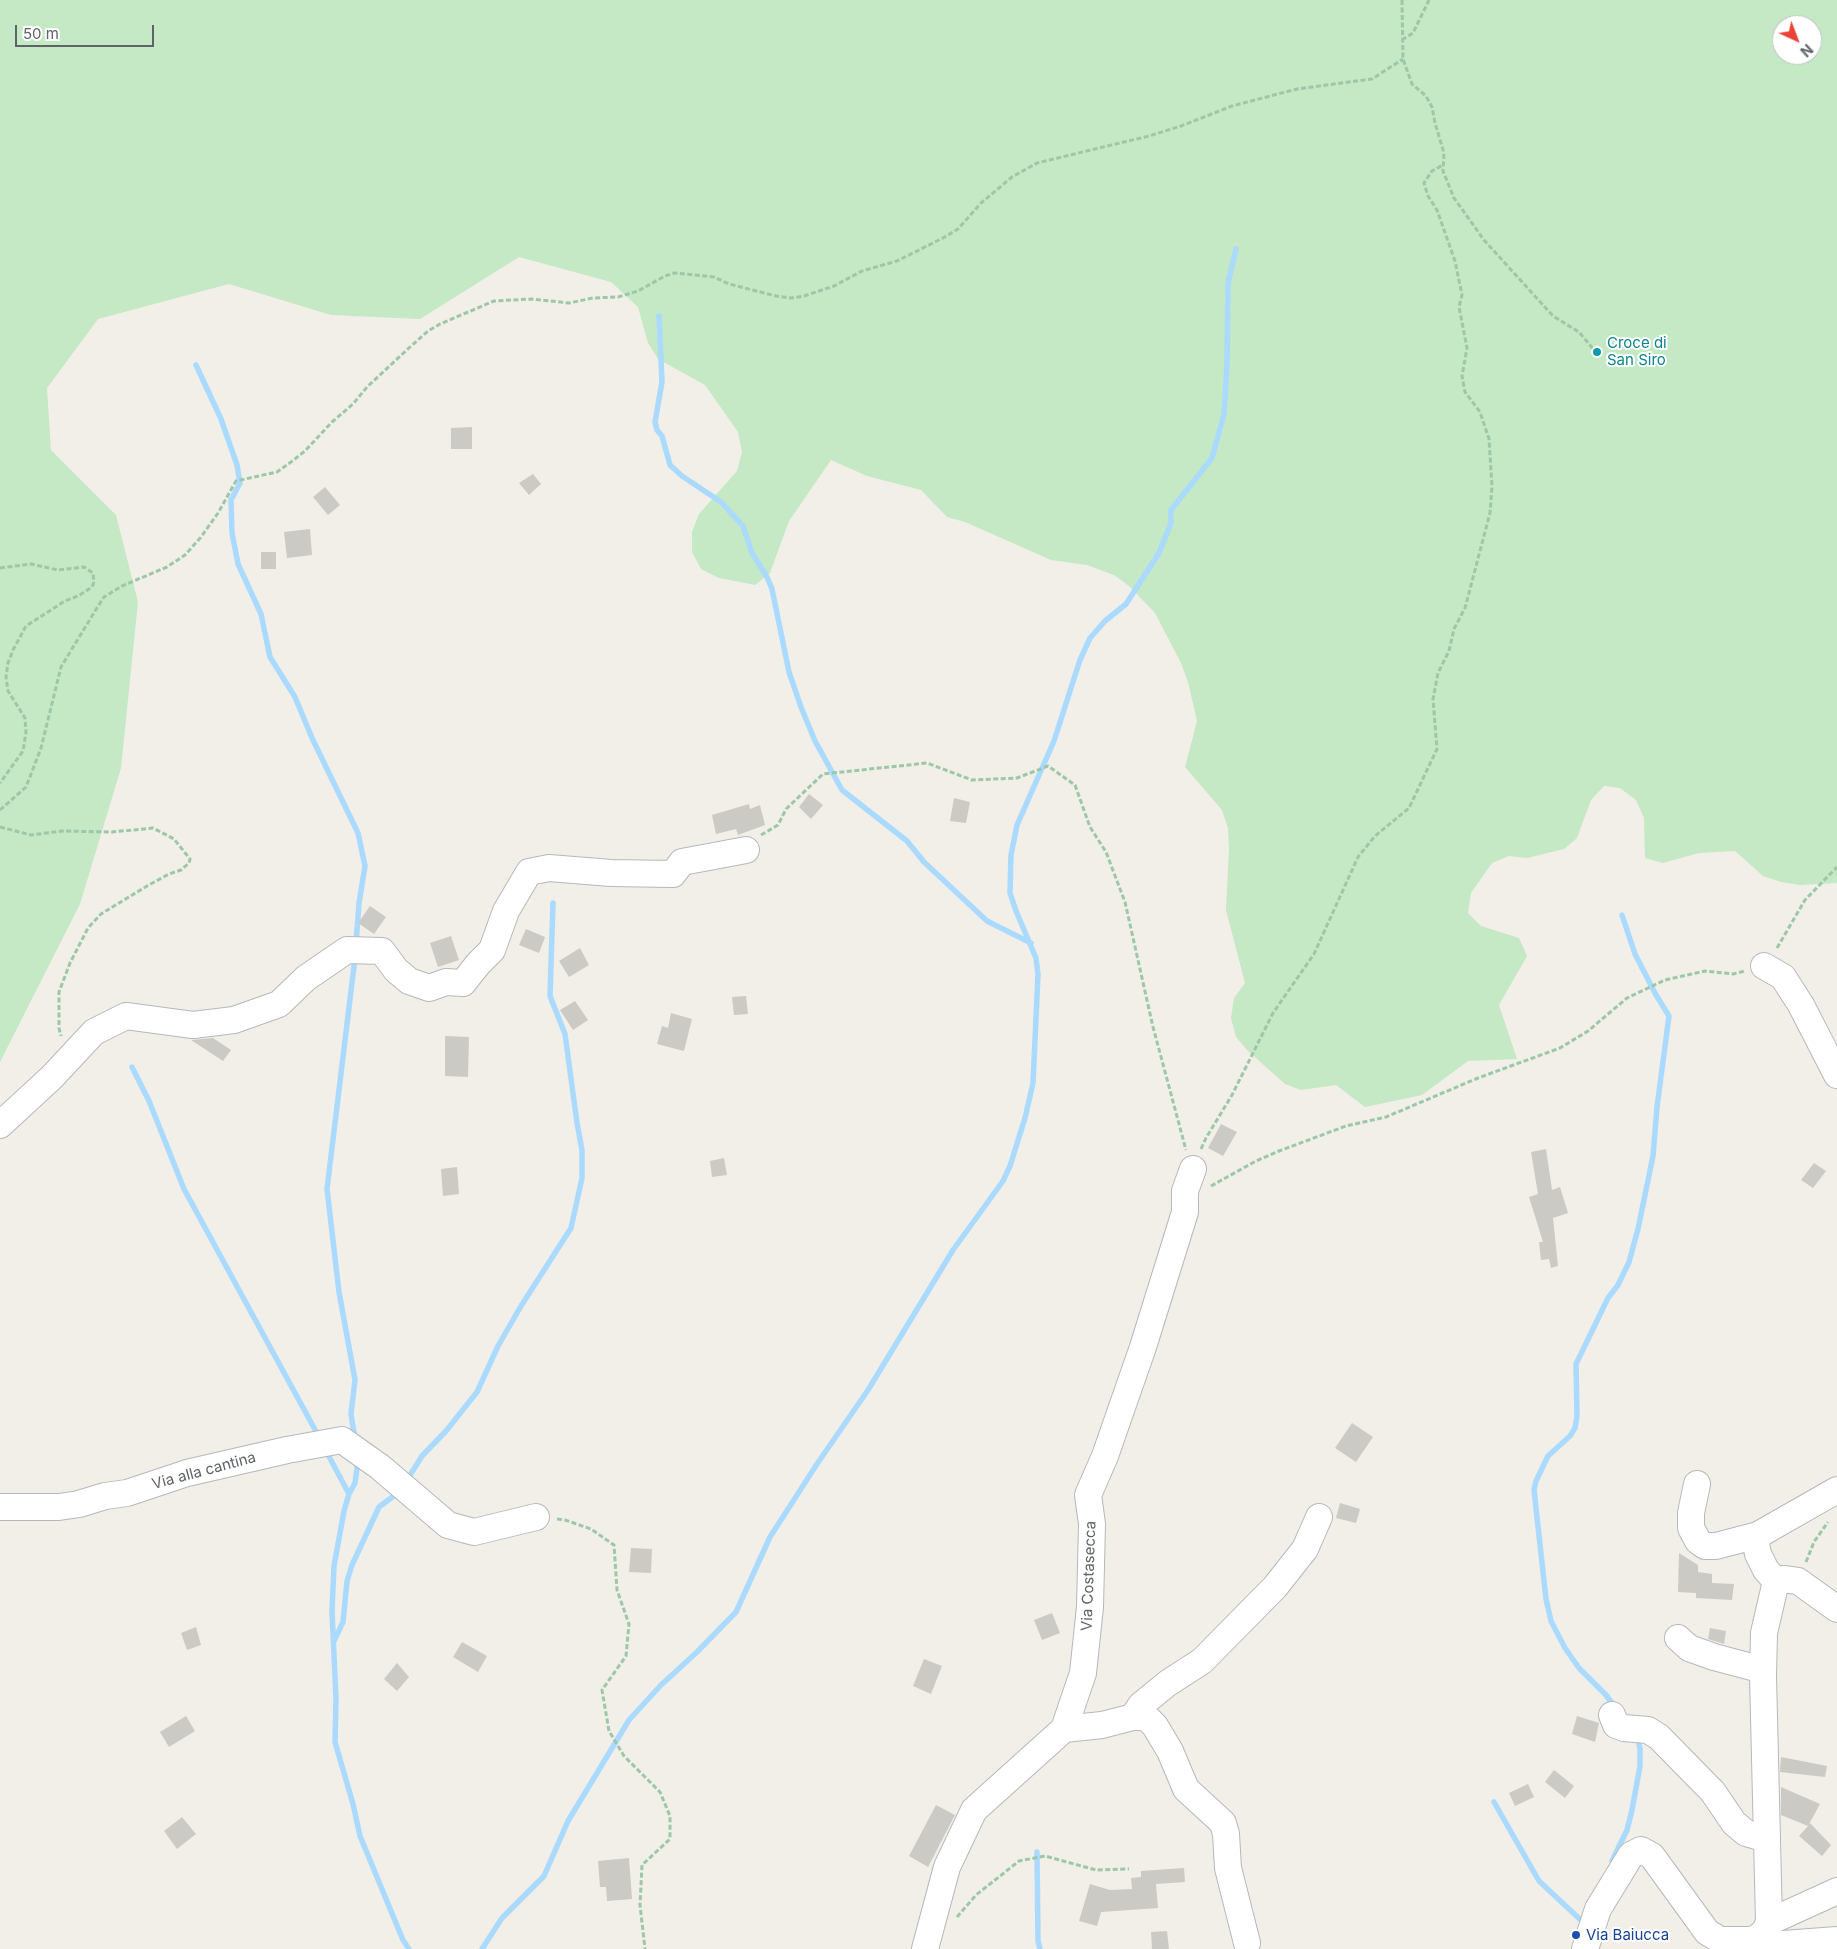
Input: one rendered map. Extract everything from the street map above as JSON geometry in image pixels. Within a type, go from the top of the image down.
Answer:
[{"type":"street","points":[[0,1125],[68,1060],[94,1032],[126,1016],[192,1025],[234,1020],[279,1004],[306,978],[347,950],[382,951],[396,970],[408,981],[429,988],[446,982],[463,983],[492,950],[506,911],[529,872],[549,868],[611,873],[673,874],[682,862],[746,850]]},
{"type":"street","points":[[1764,966],[1783,977],[1801,1005],[1837,1075]]},
{"type":"street","name":"Via Costasecca","points":[[925,1949],[946,1867],[974,1810],[1064,1729],[1083,1673],[1090,1607],[1092,1524],[1088,1495],[1105,1456],[1143,1347],[1185,1212],[1189,1180]]},
{"type":"street","name":"Via alla cantina","points":[[10,1507],[59,1507],[79,1504],[127,1493],[187,1473],[287,1450],[342,1440],[380,1467],[448,1525],[474,1532],[536,1517]]},
{"type":"street","points":[[1697,1484],[1691,1513],[1692,1528],[1698,1541],[1705,1546],[1716,1546],[1758,1536],[1837,1490]]},
{"type":"street","points":[[1134,1717],[1141,1705],[1168,1683],[1202,1661],[1275,1587],[1305,1549],[1319,1517]]},
{"type":"street","points":[[1758,1536],[1756,1544],[1758,1554],[1766,1570],[1837,1608]]},
{"type":"street","points":[[1787,1581],[1764,1633],[1763,1670],[1767,1839],[1763,1930],[1770,1944],[1837,1940]]},
{"type":"street","points":[[1678,1638],[1690,1648],[1714,1658],[1763,1670]]},
{"type":"street","points":[[1612,1715],[1616,1725],[1624,1728],[1648,1730],[1659,1736],[1713,1792],[1734,1823],[1746,1833],[1767,1839]]},
{"type":"street","points":[[1064,1729],[1102,1726],[1134,1717],[1146,1717],[1155,1726],[1170,1751],[1186,1789],[1223,1823],[1226,1834],[1228,1868],[1247,1943]]},
{"type":"street","points":[[1590,1948],[1598,1909],[1631,1855],[1641,1850],[1652,1856],[1707,1932],[1720,1940],[1749,1940],[1763,1930],[1837,1891]]},
{"type":"path","points":[[1402,0],[1403,59],[1412,84],[1426,96],[1432,107],[1444,154],[1443,171],[1454,198],[1484,240],[1553,316],[1579,332],[1594,350]]},
{"type":"path","points":[[1402,40],[1413,33],[1429,0]]},
{"type":"path","points":[[0,810],[26,787],[41,748],[61,667],[94,610],[104,597],[122,586],[166,567],[186,555],[201,538],[218,513],[236,481],[277,472],[284,467],[305,451],[332,422],[353,404],[382,372],[428,332],[457,316],[494,301],[532,299],[569,303],[594,298],[618,297],[638,291],[674,273],[714,276],[729,284],[776,296],[791,298],[804,296],[834,286],[862,271],[897,261],[943,238],[958,229],[981,203],[1012,177],[1037,163],[1149,136],[1182,126],[1232,106],[1298,89],[1372,78],[1403,59]]},
{"type":"path","points":[[1189,1180],[1206,1138],[1232,1095],[1273,1013],[1314,954],[1358,857],[1375,836],[1409,808],[1437,749],[1433,698],[1438,673],[1449,651],[1454,629],[1465,608],[1490,513],[1492,486],[1489,439],[1480,412],[1466,392],[1462,376],[1467,348],[1459,307],[1462,295],[1455,261],[1438,210],[1428,196],[1424,183],[1432,171],[1443,165]]},
{"type":"path","points":[[0,568],[31,564],[58,570],[84,567],[93,573],[94,582],[92,587],[78,596],[65,601],[26,626],[13,650],[8,663],[6,678],[8,691],[24,718],[26,732],[23,751],[0,784]]},
{"type":"path","points":[[746,850],[761,835],[778,825],[786,809],[823,774],[927,763],[972,780],[1017,778],[1048,766],[1075,785],[1090,827],[1106,852],[1125,902],[1153,1027],[1172,1092],[1183,1140],[1189,1180],[1196,1194],[1256,1160],[1288,1147],[1346,1126],[1386,1117],[1478,1078],[1560,1048],[1588,1031],[1627,998],[1665,980],[1705,971],[1733,974],[1764,966],[1784,939],[1805,900],[1837,867]]},
{"type":"path","points":[[0,828],[32,835],[62,832],[112,832],[153,828],[174,839],[190,859],[190,863],[181,870],[169,874],[101,914],[88,928],[70,963],[59,992],[59,1028],[68,1060]]},
{"type":"path","points":[[536,1517],[564,1520],[591,1529],[614,1545],[617,1590],[629,1624],[626,1656],[602,1690],[608,1731],[624,1756],[660,1792],[670,1816],[670,1839],[642,1865],[640,1905],[645,1949]]},
{"type":"path","points":[[1787,1581],[1831,1517]]},
{"type":"path","points":[[957,1917],[976,1895],[1019,1861],[1045,1856],[1096,1870],[1129,1869]]},
{"type":"green space","points":[[0,0],[1837,0],[1837,883],[1800,885],[1781,882],[1763,876],[1735,851],[1699,853],[1663,863],[1645,858],[1644,818],[1636,800],[1620,788],[1604,786],[1591,800],[1577,838],[1564,849],[1527,858],[1509,856],[1492,863],[1471,893],[1468,913],[1481,926],[1519,938],[1527,956],[1499,1005],[1517,1059],[1468,1061],[1422,1095],[1365,1107],[1336,1085],[1301,1090],[1285,1084],[1248,1051],[1236,1037],[1231,1018],[1234,998],[1245,983],[1226,910],[1229,849],[1228,828],[1222,810],[1185,767],[1197,721],[1188,682],[1181,663],[1155,613],[1129,586],[1114,575],[1087,565],[1051,560],[965,522],[947,517],[921,490],[867,476],[831,460],[789,521],[770,573],[755,585],[719,578],[701,569],[692,552],[692,532],[699,514],[737,471],[742,452],[738,432],[705,385],[658,359],[648,343],[638,307],[611,282],[519,257],[420,319],[331,315],[229,284],[98,319],[47,388],[51,450],[116,515],[138,602],[121,768],[80,904],[0,1062]]},
{"type":"building","points":[[472,427],[472,449],[451,449],[451,428]]},
{"type":"building","points":[[533,474],[541,484],[529,495],[519,483]]},
{"type":"building","points":[[325,487],[340,505],[328,515],[313,497]]},
{"type":"building","points":[[310,529],[312,555],[287,558],[284,532]]},
{"type":"building","points":[[261,552],[276,552],[276,569],[261,569]]},
{"type":"building","points":[[809,794],[823,805],[811,819],[799,807]]},
{"type":"building","points":[[954,798],[970,802],[966,823],[950,821]]},
{"type":"building","points":[[749,804],[750,809],[760,805],[765,825],[738,835],[736,829],[716,834],[712,815]]},
{"type":"building","points":[[370,906],[386,917],[374,934],[358,923]]},
{"type":"building","points":[[526,929],[545,937],[539,953],[519,945]]},
{"type":"building","points":[[451,936],[459,960],[438,967],[430,943]]},
{"type":"building","points":[[580,948],[589,965],[569,977],[559,961]]},
{"type":"building","points":[[746,996],[748,1014],[734,1015],[732,997]]},
{"type":"building","points":[[575,1001],[588,1020],[573,1030],[560,1010]]},
{"type":"building","points":[[671,1013],[692,1019],[684,1051],[657,1044],[662,1026],[668,1028]]},
{"type":"building","points":[[445,1036],[469,1037],[468,1077],[445,1076]]},
{"type":"building","points":[[213,1038],[231,1050],[223,1061],[191,1040]]},
{"type":"building","points":[[1221,1124],[1237,1132],[1223,1156],[1208,1148]]},
{"type":"building","points":[[1546,1149],[1552,1190],[1560,1187],[1568,1213],[1553,1218],[1558,1266],[1551,1268],[1549,1259],[1541,1260],[1539,1242],[1543,1242],[1529,1197],[1538,1194],[1531,1152]]},
{"type":"building","points":[[724,1158],[727,1175],[712,1177],[710,1161]]},
{"type":"building","points":[[1814,1163],[1826,1171],[1813,1188],[1801,1180]]},
{"type":"building","points":[[457,1167],[459,1194],[443,1196],[441,1169]]},
{"type":"building","points":[[1352,1423],[1373,1437],[1356,1462],[1335,1448]]},
{"type":"building","points":[[1340,1503],[1360,1509],[1356,1523],[1336,1518]]},
{"type":"building","points":[[631,1548],[652,1549],[651,1573],[629,1572]]},
{"type":"building","points":[[1679,1553],[1698,1565],[1698,1572],[1712,1574],[1712,1583],[1734,1584],[1732,1600],[1696,1598],[1696,1593],[1678,1592]]},
{"type":"building","points":[[1052,1613],[1060,1633],[1042,1640],[1034,1620]]},
{"type":"building","points":[[196,1627],[201,1645],[187,1650],[181,1633]]},
{"type":"building","points":[[1710,1628],[1726,1631],[1724,1644],[1708,1639]]},
{"type":"building","points":[[462,1642],[487,1656],[478,1672],[453,1657]]},
{"type":"building","points":[[924,1659],[942,1666],[931,1694],[913,1686]]},
{"type":"building","points":[[397,1663],[409,1677],[397,1691],[384,1679]]},
{"type":"building","points":[[186,1716],[195,1731],[169,1747],[160,1732]]},
{"type":"building","points":[[1577,1716],[1599,1723],[1595,1742],[1572,1734]]},
{"type":"building","points":[[1781,1757],[1827,1766],[1825,1777],[1780,1772]]},
{"type":"building","points":[[1554,1770],[1574,1786],[1565,1798],[1545,1782]]},
{"type":"building","points":[[1528,1784],[1534,1797],[1515,1806],[1509,1793]]},
{"type":"building","points":[[1781,1787],[1820,1804],[1808,1826],[1781,1815]]},
{"type":"building","points":[[936,1805],[955,1815],[928,1867],[909,1856]]},
{"type":"building","points":[[182,1817],[196,1834],[177,1849],[164,1831]]},
{"type":"building","points":[[1810,1823],[1831,1845],[1822,1856],[1799,1836]]},
{"type":"building","points":[[629,1858],[632,1899],[607,1901],[606,1887],[600,1887],[598,1861]]},
{"type":"building","points":[[1184,1868],[1185,1882],[1156,1884],[1158,1908],[1101,1912],[1097,1926],[1079,1921],[1090,1884],[1110,1890],[1132,1889],[1131,1878],[1141,1877],[1141,1871]]},
{"type":"building","points":[[1167,1931],[1169,1949],[1152,1949],[1151,1932]]},
{"type":"waterway","points":[[482,1949],[502,1918],[544,1876],[568,1821],[629,1720],[661,1685],[736,1612],[770,1537],[868,1390],[953,1250],[1003,1181],[1010,1166],[1025,1118],[1033,1083],[1038,974],[1036,958],[1010,893],[1011,855],[1017,825],[1054,741],[1080,660],[1090,638],[1105,621],[1126,604],[1159,553],[1171,523],[1171,510],[1212,458],[1224,414],[1228,283],[1236,249]]},
{"type":"waterway","points":[[659,316],[662,382],[655,422],[657,430],[662,436],[670,465],[682,476],[721,502],[743,526],[752,553],[772,589],[789,672],[801,707],[815,741],[842,790],[907,841],[924,862],[987,921],[1031,943]]},
{"type":"waterway","points":[[196,365],[221,419],[237,465],[240,483],[231,500],[232,533],[238,564],[261,614],[270,657],[295,697],[312,738],[358,833],[365,866],[359,903],[356,944]]},
{"type":"waterway","points":[[407,1480],[422,1456],[446,1431],[477,1392],[498,1346],[571,1228],[582,1178],[582,1150],[565,1034],[550,996],[553,903]]},
{"type":"waterway","points":[[1615,1707],[1606,1695],[1579,1668],[1565,1648],[1551,1621],[1546,1599],[1534,1490],[1536,1481],[1548,1456],[1570,1436],[1575,1428],[1577,1416],[1576,1364],[1608,1298],[1618,1285],[1629,1262],[1653,1156],[1657,1107],[1669,1016],[1635,954],[1622,915]]},
{"type":"waterway","points":[[355,958],[327,1189],[339,1292],[355,1380],[351,1414],[355,1439]]},
{"type":"waterway","points":[[132,1067],[149,1101],[184,1189],[319,1437]]},
{"type":"waterway","points":[[325,1449],[349,1494]]},
{"type":"waterway","points":[[358,1461],[355,1483],[349,1494],[344,1511],[334,1566],[332,1611],[336,1699],[335,1742],[360,1836],[403,1940],[409,1949]]},
{"type":"waterway","points":[[334,1641],[343,1622],[347,1581],[352,1565],[379,1507],[399,1492]]},
{"type":"waterway","points":[[1612,1861],[1627,1830],[1632,1810],[1640,1766],[1640,1749],[1637,1735]]},
{"type":"waterway","points":[[1494,1802],[1539,1881],[1585,1924]]},
{"type":"waterway","points":[[1037,1852],[1038,1941],[1040,1949]]},
{"type":"place","name":"Croce di San Siro","points":[[1597,352]]},
{"type":"place","name":"Via Baiucca","points":[[1576,1935]]}]
